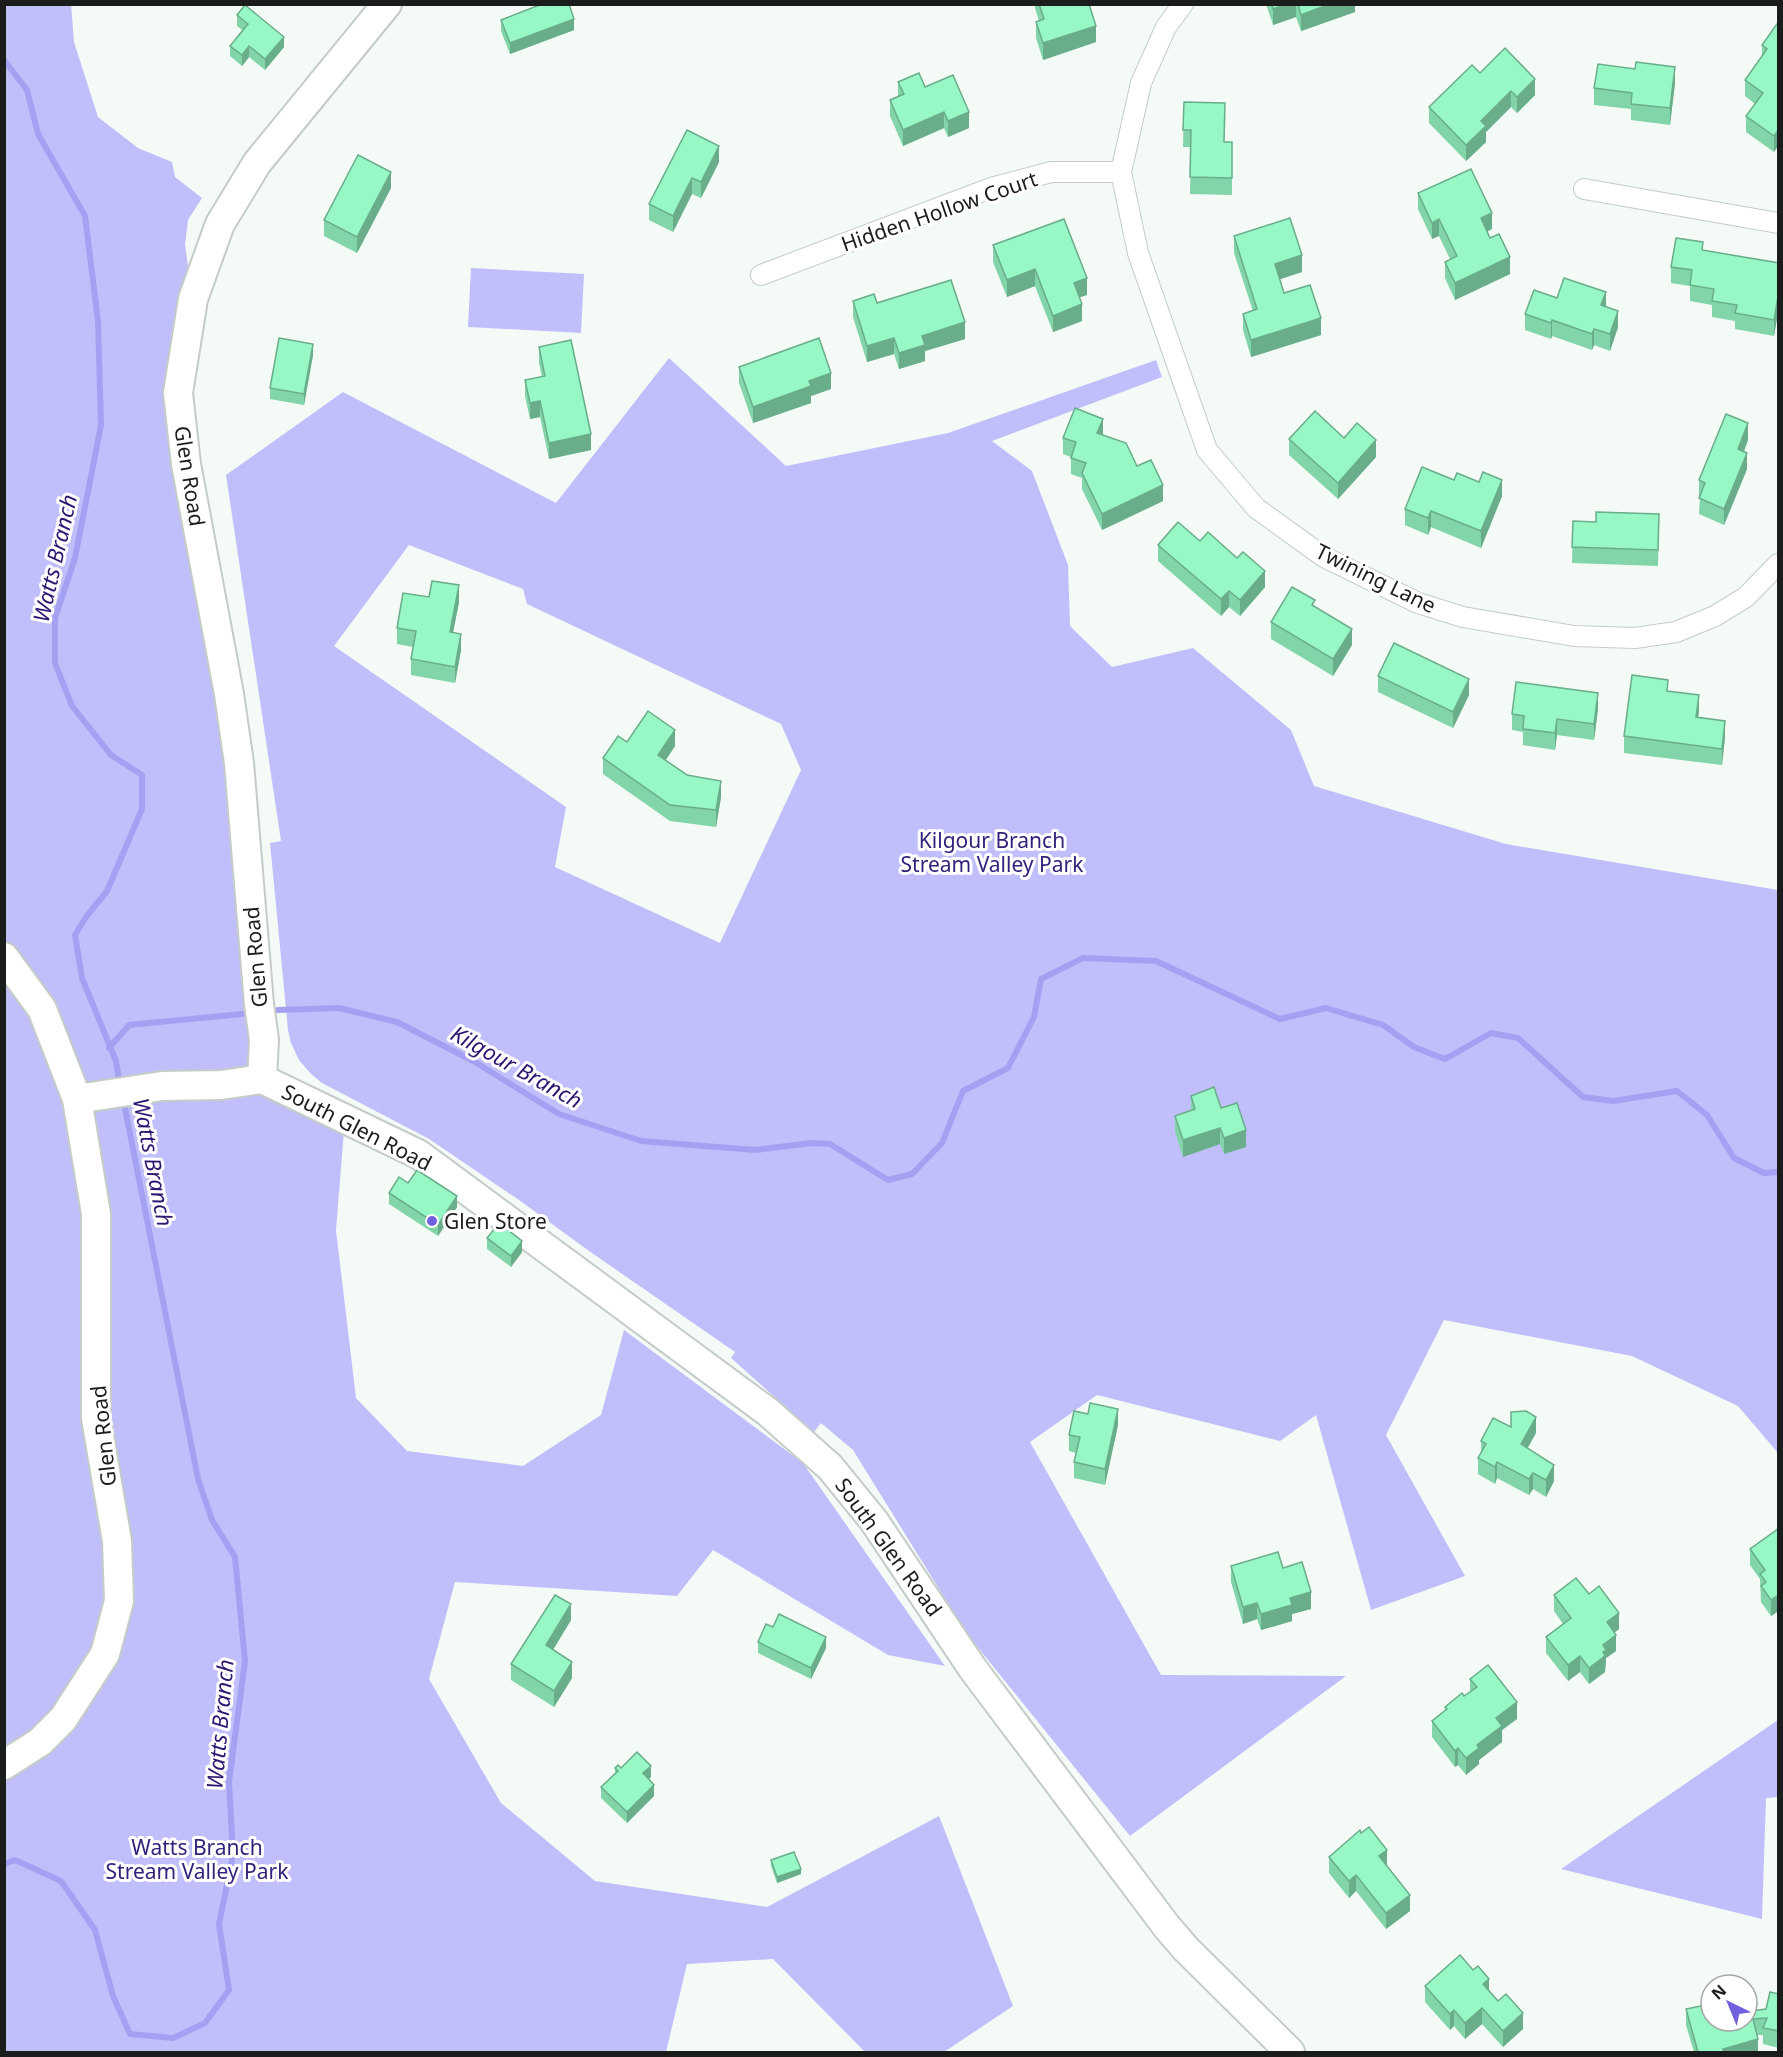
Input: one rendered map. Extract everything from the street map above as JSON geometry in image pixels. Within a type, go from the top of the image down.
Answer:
[{"type":"main road","name":"Glen Road","points":[[262,1079],[264,1040],[239,763],[229,694],[186,464],[178,393],[193,299],[220,224],[257,163],[387,4]]},
{"type":"main road","name":"Glen Road","points":[[4,957],[42,1009],[90,1096],[96,1214],[96,1418],[117,1541],[119,1601],[105,1654],[63,1719],[40,1742],[4,1765]]},
{"type":"main road","points":[[90,1096],[162,1086],[221,1085],[262,1079]]},
{"type":"main road","name":"South Glen Road","points":[[262,1079],[418,1154],[768,1412],[830,1467],[874,1521],[973,1669],[1167,1927],[1186,1949],[1290,2052]]},
{"type":"street","name":"Twining Lane","points":[[1183,4],[1166,27],[1141,83],[1121,172],[1138,253],[1207,450],[1256,508],[1324,557],[1418,603],[1463,617],[1574,636],[1625,637],[1676,633],[1715,616],[1746,597],[1779,564]]},
{"type":"street","name":"Hidden Hollow Court","points":[[762,275],[991,188],[1051,172],[1121,172]]},
{"type":"street","points":[[1584,189],[1779,223]]},
{"type":"green space","name":"Watts Branch Stream Valley Park","points":[[71,4],[74,42],[98,117],[138,148],[172,162],[175,177],[202,198],[188,220],[185,245],[193,299],[178,393],[229,694],[262,1078],[345,1118],[336,1230],[356,1398],[407,1451],[523,1466],[601,1415],[624,1330],[803,1463],[945,1666],[888,1655],[713,1550],[677,1596],[455,1582],[429,1679],[501,1803],[595,1881],[767,1907],[939,1816],[1013,2006],[944,2052],[865,2052],[773,1959],[687,1964],[666,2052],[5,2052],[4,5]]},
{"type":"green space","points":[[471,268],[584,274],[581,333],[468,327]]},
{"type":"green space","name":"Kilgour Branch Stream Valley Park","points":[[669,358],[786,466],[948,433],[1156,360],[1162,377],[992,441],[1032,471],[1068,565],[1070,626],[1112,667],[1193,648],[1291,730],[1314,786],[1506,844],[1778,890],[1778,1453],[1738,1406],[1632,1356],[1444,1320],[1386,1435],[1465,1576],[1371,1610],[1316,1415],[1280,1441],[1097,1395],[1030,1442],[1161,1675],[1346,1676],[1130,1836],[967,1634],[853,1450],[821,1423],[814,1432],[731,1358],[735,1352],[519,1200],[429,1139],[322,1083],[299,1060],[291,1043],[270,843],[281,841],[226,475],[343,392],[556,503]],"holes":[[[409,545],[523,589],[527,604],[781,724],[801,770],[720,943],[555,867],[566,807],[334,646]]]},
{"type":"green space","points":[[1778,1720],[1778,1797],[1766,1798],[1762,1919],[1561,1869]]},
{"type":"building","points":[[542,4],[569,4],[574,19],[510,43],[501,20]]},
{"type":"building","points":[[1039,4],[1089,4],[1096,26],[1043,43],[1036,22],[1044,19]]},
{"type":"building","points":[[1272,4],[1286,4],[1273,9]]},
{"type":"building","points":[[1298,4],[1330,4],[1301,15]]},
{"type":"building","points":[[245,5],[284,37],[265,59],[249,46],[242,55],[230,46],[248,24],[237,15]]},
{"type":"building","points":[[1779,21],[1779,129],[1774,136],[1746,116],[1763,93],[1745,80],[1767,49],[1762,45]]},
{"type":"building","points":[[1505,48],[1535,79],[1517,97],[1511,91],[1481,121],[1486,126],[1466,145],[1429,107],[1472,65],[1480,73]]},
{"type":"building","points":[[1636,62],[1675,67],[1670,108],[1631,104],[1632,93],[1594,88],[1598,64],[1635,69]]},
{"type":"building","points":[[919,73],[925,87],[953,75],[969,112],[948,121],[944,112],[903,130],[890,100],[904,94],[898,82]]},
{"type":"building","points":[[1184,102],[1225,103],[1224,142],[1232,142],[1232,178],[1190,177],[1191,130],[1183,130]]},
{"type":"building","points":[[687,130],[719,146],[701,182],[692,178],[673,216],[649,204]]},
{"type":"building","points":[[358,155],[391,172],[357,237],[324,220]]},
{"type":"building","points":[[1471,169],[1492,213],[1481,218],[1490,238],[1499,234],[1510,257],[1455,283],[1445,262],[1457,256],[1439,219],[1432,223],[1418,193]]},
{"type":"building","points":[[1290,218],[1302,255],[1275,264],[1284,293],[1310,285],[1321,318],[1251,340],[1243,314],[1257,309],[1234,236]]},
{"type":"building","points":[[1064,219],[1087,278],[1074,283],[1082,304],[1053,316],[1035,269],[1007,280],[993,245]]},
{"type":"building","points":[[1676,238],[1703,242],[1702,250],[1779,263],[1779,291],[1774,320],[1735,313],[1737,305],[1712,301],[1714,289],[1690,285],[1692,270],[1671,267]]},
{"type":"building","points":[[1564,278],[1606,292],[1601,305],[1618,311],[1610,334],[1594,329],[1592,334],[1552,320],[1551,323],[1525,314],[1534,290],[1557,298]]},
{"type":"building","points":[[951,280],[965,322],[922,336],[925,345],[899,353],[894,338],[867,346],[853,301],[874,294],[877,303]]},
{"type":"building","points":[[279,338],[313,344],[304,394],[270,388]]},
{"type":"building","points":[[819,338],[831,373],[809,381],[811,386],[753,407],[739,367]]},
{"type":"building","points":[[571,340],[591,434],[549,443],[540,401],[530,403],[525,380],[545,376],[539,347]]},
{"type":"building","points":[[1075,408],[1103,419],[1097,433],[1126,443],[1137,466],[1151,460],[1163,485],[1102,514],[1082,473],[1086,463],[1071,458],[1076,442],[1063,438]]},
{"type":"building","points":[[1315,411],[1344,438],[1357,423],[1376,440],[1338,483],[1289,439]]},
{"type":"building","points":[[1726,414],[1748,423],[1738,449],[1747,453],[1724,509],[1699,498],[1705,483],[1699,480]]},
{"type":"building","points":[[1422,467],[1454,480],[1457,473],[1479,482],[1483,472],[1502,480],[1481,531],[1431,511],[1428,518],[1405,509]]},
{"type":"building","points":[[1596,512],[1659,514],[1658,550],[1572,547],[1573,521],[1596,522]]},
{"type":"building","points":[[1178,522],[1200,541],[1208,532],[1237,558],[1243,552],[1265,571],[1240,600],[1229,591],[1221,599],[1158,545]]},
{"type":"building","points":[[432,581],[459,585],[450,632],[461,634],[455,667],[411,659],[416,631],[397,628],[403,593],[429,597]]},
{"type":"building","points":[[1292,587],[1315,600],[1312,605],[1352,629],[1333,659],[1271,622]]},
{"type":"building","points":[[1394,643],[1469,679],[1453,712],[1378,676]]},
{"type":"building","points":[[1632,675],[1668,680],[1667,691],[1699,695],[1696,717],[1725,721],[1722,749],[1624,736]]},
{"type":"building","points":[[1516,682],[1598,693],[1594,724],[1557,719],[1555,733],[1523,729],[1524,716],[1512,714]]},
{"type":"building","points":[[648,711],[675,730],[658,755],[687,775],[721,781],[716,810],[670,805],[603,758],[618,736],[627,742]]},
{"type":"building","points":[[1214,1087],[1221,1108],[1237,1103],[1246,1130],[1224,1138],[1220,1128],[1183,1140],[1175,1116],[1195,1109],[1191,1096]]},
{"type":"building","name":"Glen Store","points":[[417,1170],[457,1196],[438,1225],[389,1193],[399,1177],[408,1183]]},
{"type":"building","points":[[499,1223],[522,1241],[511,1256],[487,1238]]},
{"type":"building","points":[[1090,1403],[1118,1409],[1105,1469],[1074,1462],[1080,1437],[1069,1435],[1074,1411],[1088,1414]]},
{"type":"building","points":[[1526,1411],[1536,1417],[1521,1444],[1554,1465],[1546,1480],[1533,1473],[1529,1479],[1497,1462],[1495,1467],[1478,1458],[1486,1444],[1481,1441],[1493,1418],[1511,1427],[1511,1412]]},
{"type":"building","points":[[1778,1529],[1779,1598],[1777,1596],[1771,1600],[1761,1586],[1766,1582],[1760,1574],[1765,1570],[1750,1549]]},
{"type":"building","points":[[1278,1552],[1283,1568],[1302,1562],[1311,1592],[1290,1598],[1292,1605],[1261,1614],[1257,1603],[1243,1607],[1231,1566]]},
{"type":"building","points":[[1576,1578],[1589,1594],[1599,1586],[1619,1613],[1607,1622],[1616,1635],[1603,1645],[1606,1650],[1603,1652],[1605,1656],[1589,1668],[1580,1656],[1568,1665],[1546,1637],[1571,1618],[1554,1595]]},
{"type":"building","points":[[555,1595],[571,1604],[546,1645],[572,1662],[554,1691],[511,1664]]},
{"type":"building","points":[[779,1614],[826,1637],[811,1668],[758,1642],[766,1624],[773,1627]]},
{"type":"building","points":[[1488,1665],[1517,1702],[1496,1718],[1502,1726],[1477,1745],[1479,1748],[1466,1758],[1458,1748],[1455,1751],[1432,1721],[1462,1693],[1464,1696],[1477,1687],[1470,1679]]},
{"type":"building","points":[[637,1752],[651,1766],[643,1773],[654,1785],[627,1812],[601,1787],[618,1771],[615,1768],[618,1765],[621,1768]]},
{"type":"building","points":[[1369,1827],[1387,1850],[1379,1856],[1410,1895],[1386,1913],[1356,1875],[1349,1881],[1329,1857],[1360,1830],[1361,1833]]},
{"type":"building","points":[[794,1852],[801,1869],[777,1877],[771,1860]]},
{"type":"building","points":[[1460,1955],[1473,1970],[1478,1966],[1489,1979],[1483,1984],[1498,2001],[1506,1994],[1523,2013],[1503,2031],[1482,2008],[1465,2023],[1454,2010],[1450,2014],[1425,1986]]},
{"type":"building","points":[[1770,1992],[1779,1994],[1779,2031],[1763,2028],[1767,2018],[1759,2019],[1759,2010],[1766,2009]]},
{"type":"building","points":[[1699,2006],[1699,2033],[1756,2033],[1758,2039],[1723,2049],[1723,2052],[1698,2052],[1686,2009]]},
{"type":"waterway","name":"Watts Branch","points":[[4,60],[27,90],[38,134],[85,216],[98,321],[101,425],[75,558],[55,618],[55,663],[72,706],[111,755],[142,775],[142,809],[107,891],[75,935],[82,978],[116,1061],[120,1085]]},
{"type":"waterway","name":"Kilgour Branch","points":[[278,1010],[339,1008],[397,1022],[475,1062],[559,1114],[641,1141],[755,1150],[812,1143],[830,1144],[888,1180],[912,1174],[942,1143],[963,1091],[1008,1068],[1034,1017],[1041,979],[1083,958],[1156,961],[1280,1019],[1326,1008],[1383,1025],[1414,1047],[1445,1059],[1491,1033],[1518,1038],[1583,1097],[1613,1101],[1677,1091],[1707,1115],[1734,1158],[1764,1173],[1778,1172]]},
{"type":"waterway","name":"Kilgour Branch","points":[[109,1048],[129,1025],[242,1014]]},
{"type":"waterway","name":"Watts Branch","points":[[4,1864],[15,1860],[61,1881],[95,1930],[113,1996],[130,2034],[173,2038],[205,2023],[229,1990],[219,1924],[233,1855],[229,1782],[245,1661],[235,1557],[212,1520],[198,1479],[123,1098]]},
{"type":"place","name":"Glen Store","points":[[432,1221]]}]
